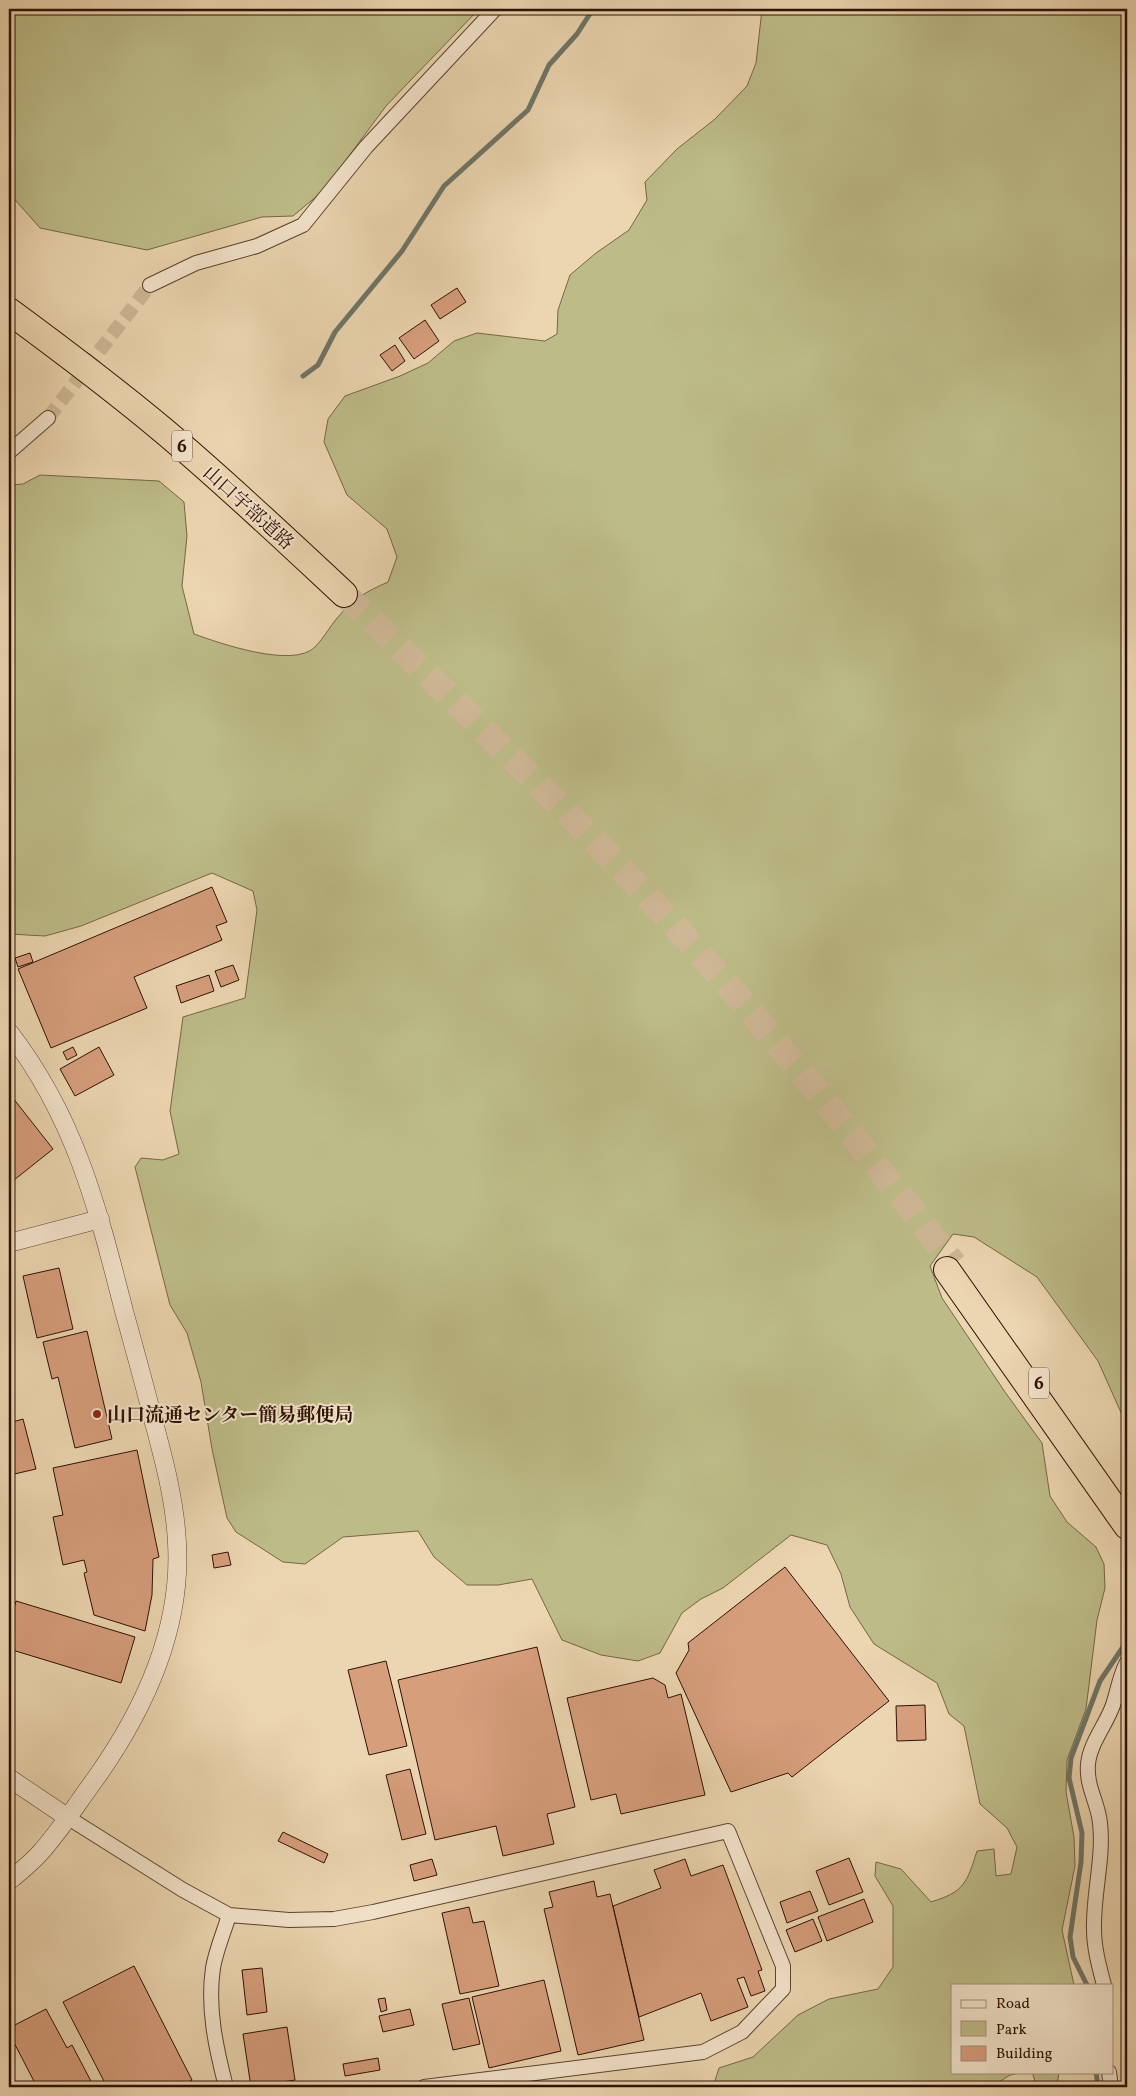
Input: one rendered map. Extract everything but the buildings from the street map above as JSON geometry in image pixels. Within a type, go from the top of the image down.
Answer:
[{"type":"highway","points":[[9,294],[44,324],[91,372]]},
{"type":"highway","name":"山口宇部道路","points":[[9,310],[91,372],[172,438],[257,513],[340,598],[148,436],[9,328]]},
{"type":"highway","name":"6","points":[[950,1267],[1123,1512]]},
{"type":"street","points":[[150,285],[196,263],[256,246],[303,225],[366,146],[495,9]]},
{"type":"street","points":[[9,457],[48,418]]},
{"type":"street","points":[[9,1032],[48,1088],[83,1165],[100,1219],[166,1469],[177,1545],[176,1580],[166,1642],[153,1678],[110,1758],[40,1853],[9,1881]]},
{"type":"street","points":[[9,1243],[100,1219]]},
{"type":"street","points":[[1104,1984],[1096,1952],[1094,1928],[1101,1840],[1100,1821],[1088,1783],[1088,1764],[1092,1747],[1107,1721],[1114,1703],[1118,1681],[1127,1662]]},
{"type":"street","points":[[9,1778],[183,1890],[230,1915],[288,1920],[334,1919],[728,1831],[783,1966],[783,1989],[742,2032],[703,2052],[424,2087]]},
{"type":"street","points":[[226,2087],[215,2044],[211,2000],[214,1966],[230,1915]]},
{"type":"street","points":[[1109,2074],[1111,2087]]},
{"type":"green space","points":[[9,9],[479,9],[386,106],[323,191],[293,216],[262,217],[147,250],[40,228],[9,193]]},
{"type":"green space","points":[[762,9],[1127,10],[1127,1426],[1098,1361],[1037,1277],[974,1237],[953,1234],[930,1266],[942,1298],[1005,1392],[1042,1443],[1050,1496],[1067,1522],[1096,1547],[1104,1564],[1105,1588],[1097,1620],[1086,1709],[1067,1760],[1066,1792],[1074,1837],[1075,1866],[1062,1930],[1074,1984],[951,1984],[951,2074],[1015,2074],[999,2082],[999,2087],[713,2087],[719,2068],[753,2057],[798,2015],[829,1999],[878,1989],[893,1967],[893,1906],[875,1876],[876,1862],[901,1869],[931,1902],[951,1894],[963,1885],[977,1851],[994,1849],[996,1876],[1011,1874],[1017,1847],[1007,1828],[980,1804],[964,1726],[949,1714],[937,1683],[874,1644],[850,1607],[841,1574],[827,1545],[791,1535],[723,1588],[701,1599],[682,1613],[660,1653],[638,1661],[601,1655],[562,1640],[532,1579],[498,1585],[467,1585],[434,1557],[418,1531],[343,1537],[305,1564],[283,1562],[236,1532],[227,1518],[212,1449],[201,1382],[187,1333],[170,1305],[135,1167],[141,1158],[163,1160],[179,1154],[170,1111],[183,1017],[245,998],[257,910],[253,891],[212,873],[81,926],[45,936],[9,934],[9,485],[23,484],[40,475],[159,481],[184,502],[187,536],[182,586],[194,634],[256,652],[290,656],[305,653],[315,647],[349,605],[367,592],[388,582],[397,557],[387,529],[347,495],[324,442],[328,419],[345,396],[400,376],[428,363],[454,341],[477,333],[545,341],[557,334],[558,310],[570,275],[596,253],[629,230],[647,200],[645,182],[677,149],[715,119],[747,86],[756,63]]},
{"type":"green space","points":[[1033,2074],[1059,2074],[1057,2087],[1037,2087]]},
{"type":"waterway","points":[[303,376],[318,365],[335,332],[402,251],[444,186],[528,110],[549,65],[577,34],[593,9]]},
{"type":"waterway","points":[[1086,1984],[1073,1957],[1070,1937],[1081,1862],[1082,1833],[1069,1778],[1071,1758],[1100,1681],[1127,1641]]},
{"type":"waterway","points":[[1096,2074],[1098,2087]]},
{"type":"tunnel","points":[[48,418],[150,285]]},
{"type":"tunnel","points":[[344,594],[558,804],[682,934],[787,1055],[954,1264]]},
{"type":"place","name":"山口流通センター簡易郵便局","points":[[97,1414]]}]
